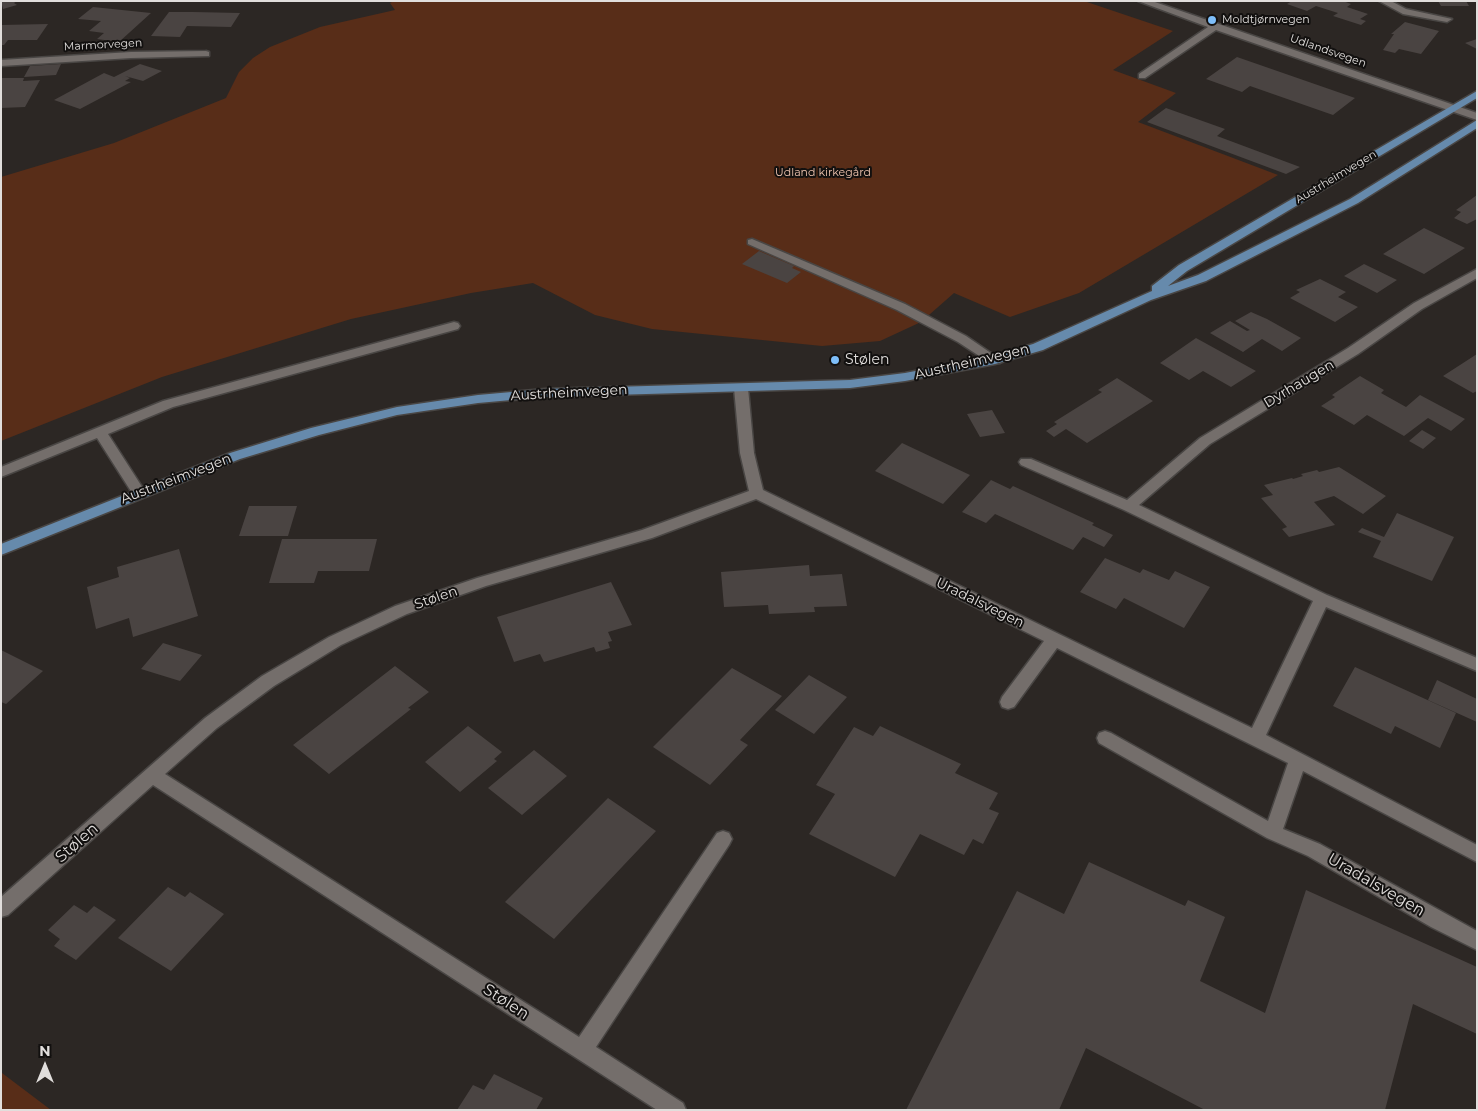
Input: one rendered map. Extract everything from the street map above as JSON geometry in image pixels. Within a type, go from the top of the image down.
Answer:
[{"type":"main road","name":"Austrheimvegen","points":[[1147,297],[1183,268],[1477,94]]},
{"type":"main road","name":"Austrheimvegen","points":[[1,550],[139,493],[275,443],[397,411],[478,399],[545,393],[850,384],[914,376],[995,360],[1038,347],[1147,297],[1202,278],[1354,201],[1477,123]]},
{"type":"street","name":"Udlandsvegen","points":[[1142,1],[1477,117]]},
{"type":"street","points":[[1383,1],[1403,11],[1447,20]]},
{"type":"street","points":[[1142,76],[1215,26]]},
{"type":"street","name":"Marmorvegen","points":[[1,63],[131,55],[206,54]]},
{"type":"street","points":[[752,242],[901,307],[962,338],[995,360]]},
{"type":"street","name":"Dyrhaugen","points":[[1129,506],[1204,441],[1353,351],[1418,306],[1477,273]]},
{"type":"street","points":[[1,472],[168,404],[454,326]]},
{"type":"street","points":[[741,388],[747,454],[757,493]]},
{"type":"street","points":[[99,431],[139,493]]},
{"type":"street","points":[[1026,462],[1129,506],[1322,599],[1477,665]]},
{"type":"street","name":"Uradalsvegen","points":[[757,493],[1256,738],[1477,854]]},
{"type":"street","name":"Stølen","points":[[1,909],[211,723],[268,681],[334,641],[401,610],[482,582],[647,534],[757,493]]},
{"type":"street","points":[[1256,738],[1322,599]]},
{"type":"street","points":[[1008,702],[1055,639]]},
{"type":"street","name":"Uradalsvegen","points":[[1106,738],[1273,833],[1314,850],[1438,921],[1477,941]]},
{"type":"street","points":[[1273,833],[1298,760]]},
{"type":"street","name":"Stølen","points":[[152,776],[676,1110]]},
{"type":"street","points":[[582,1050],[723,839]]},
{"type":"green space","name":"Udland kirkegård","points":[[394,1],[1084,1],[1173,31],[1113,70],[1176,93],[1138,122],[1278,175],[1079,293],[1010,317],[954,293],[921,322],[880,341],[822,346],[652,329],[595,315],[533,283],[471,293],[351,319],[162,377],[1,441],[1,177],[114,143],[226,98],[239,72],[253,58],[270,47],[320,27],[395,10],[390,3]]},
{"type":"green space","points":[[2,1073],[51,1110],[1,1110]]},
{"type":"building","points":[[1,1],[17,1],[14,3],[17,5],[3,9]]},
{"type":"building","points":[[1292,1],[1343,1],[1351,4],[1347,7],[1368,14],[1360,19],[1366,21],[1361,25],[1333,16],[1338,13],[1316,6],[1307,11],[1287,4]]},
{"type":"building","points":[[1438,1],[1466,1],[1469,6],[1441,6]]},
{"type":"building","points":[[93,7],[151,13],[119,42],[97,39],[104,33],[89,31],[101,21],[78,19]]},
{"type":"building","points":[[169,12],[240,13],[231,27],[187,26],[180,37],[151,36]]},
{"type":"building","points":[[1405,22],[1439,31],[1421,54],[1399,49],[1395,53],[1383,50],[1394,34],[1391,34]]},
{"type":"building","points":[[48,24],[37,40],[8,40],[4,45],[1,45],[1,25]]},
{"type":"building","points":[[1477,39],[1477,49],[1465,43]]},
{"type":"building","points":[[1237,57],[1355,98],[1333,115],[1250,86],[1242,92],[1206,79]]},
{"type":"building","points":[[61,64],[56,75],[24,77],[30,66]]},
{"type":"building","points":[[140,64],[162,71],[143,81],[125,76],[130,78],[125,81],[131,82],[80,109],[54,100],[104,73],[114,77]]},
{"type":"building","points":[[1,78],[24,78],[23,81],[40,80],[25,107],[1,108]]},
{"type":"building","points":[[1166,108],[1225,129],[1217,136],[1300,167],[1286,174],[1147,122]]},
{"type":"building","points":[[1477,195],[1477,219],[1467,224],[1454,218],[1461,212],[1456,210]]},
{"type":"building","points":[[1424,228],[1465,248],[1424,274],[1383,254]]},
{"type":"building","points":[[759,251],[794,266],[792,268],[801,272],[787,283],[742,264]]},
{"type":"building","points":[[1364,264],[1397,280],[1377,293],[1344,276]]},
{"type":"building","points":[[1320,279],[1346,292],[1338,297],[1358,307],[1335,322],[1290,298],[1300,292],[1296,290]]},
{"type":"building","points":[[1251,312],[1301,338],[1282,351],[1262,339],[1243,352],[1210,333],[1230,321],[1247,331],[1250,330],[1235,321]]},
{"type":"building","points":[[1196,338],[1256,371],[1231,387],[1203,371],[1189,380],[1160,363]]},
{"type":"building","points":[[1477,354],[1477,391],[1473,393],[1443,376]]},
{"type":"building","points":[[1360,376],[1384,390],[1381,393],[1406,407],[1420,395],[1465,419],[1451,431],[1428,418],[1404,436],[1367,415],[1354,425],[1321,406],[1335,397],[1332,395]]},
{"type":"building","points":[[1117,378],[1153,401],[1087,443],[1066,429],[1054,437],[1046,431],[1057,424],[1054,422],[1102,392],[1098,390]]},
{"type":"building","points":[[992,410],[1005,433],[980,437],[967,414]]},
{"type":"building","points":[[1422,430],[1436,438],[1423,449],[1409,441]]},
{"type":"building","points":[[902,443],[970,475],[943,504],[875,471]]},
{"type":"building","points":[[1339,467],[1386,496],[1363,514],[1334,496],[1314,502],[1335,525],[1289,537],[1282,529],[1287,527],[1261,498],[1273,495],[1264,485],[1293,479],[1303,476],[1301,474],[1317,470],[1319,472]]},
{"type":"building","points":[[991,480],[1010,489],[1013,486],[1094,523],[1092,525],[1113,535],[1104,547],[1083,537],[1073,550],[995,514],[986,523],[962,512]]},
{"type":"building","points":[[249,506],[297,506],[288,536],[239,536]]},
{"type":"building","points":[[1397,513],[1454,537],[1432,581],[1373,557],[1381,541],[1358,532],[1362,528],[1384,537]]},
{"type":"building","points":[[282,539],[377,539],[369,571],[318,571],[314,583],[269,583]]},
{"type":"building","points":[[179,549],[198,616],[133,637],[129,618],[96,629],[87,587],[119,577],[117,567]]},
{"type":"building","points":[[1105,558],[1140,573],[1143,569],[1169,580],[1175,571],[1210,587],[1184,628],[1124,598],[1116,609],[1080,592]]},
{"type":"building","points":[[809,565],[810,576],[842,574],[847,606],[814,607],[815,612],[769,614],[768,605],[724,607],[721,572]]},
{"type":"building","points":[[611,582],[632,625],[608,632],[612,641],[608,642],[610,648],[596,652],[594,647],[544,662],[540,654],[514,662],[497,617]]},
{"type":"building","points":[[163,643],[202,655],[180,681],[141,669]]},
{"type":"building","points":[[1,650],[43,671],[6,704],[1,702]]},
{"type":"building","points":[[395,666],[429,692],[408,708],[411,709],[329,774],[293,745]]},
{"type":"building","points":[[1355,667],[1456,713],[1440,748],[1395,726],[1391,734],[1333,706]]},
{"type":"building","points":[[732,668],[782,696],[740,740],[748,745],[710,785],[653,747]]},
{"type":"building","points":[[809,675],[847,697],[814,734],[775,710]]},
{"type":"building","points":[[1437,680],[1477,699],[1477,722],[1428,700]]},
{"type":"building","points":[[468,726],[502,752],[494,759],[497,761],[460,792],[425,762]]},
{"type":"building","points":[[880,726],[961,764],[955,773],[998,793],[989,809],[999,813],[983,844],[973,839],[964,855],[920,834],[895,877],[809,834],[835,794],[816,785],[854,727],[873,736]]},
{"type":"building","points":[[534,750],[567,776],[522,815],[488,788]]},
{"type":"building","points":[[608,798],[656,831],[554,939],[505,902]]},
{"type":"building","points":[[1089,862],[1185,906],[1188,900],[1225,917],[1200,981],[1265,1013],[1306,890],[1477,967],[1477,1034],[1413,1004],[1385,1110],[1205,1110],[1086,1048],[1059,1110],[906,1110],[1017,891],[1064,914]]},
{"type":"building","points":[[168,887],[185,897],[190,892],[224,914],[171,971],[118,938]]},
{"type":"building","points":[[74,905],[87,913],[94,906],[116,920],[76,960],[54,946],[60,939],[48,930]]},
{"type":"building","points":[[494,1074],[543,1098],[536,1110],[457,1110],[473,1085],[484,1090]]},
{"type":"place","name":"Moldtjørnvegen","points":[[1212,20]]},
{"type":"place","name":"Stølen","points":[[835,360]]}]
